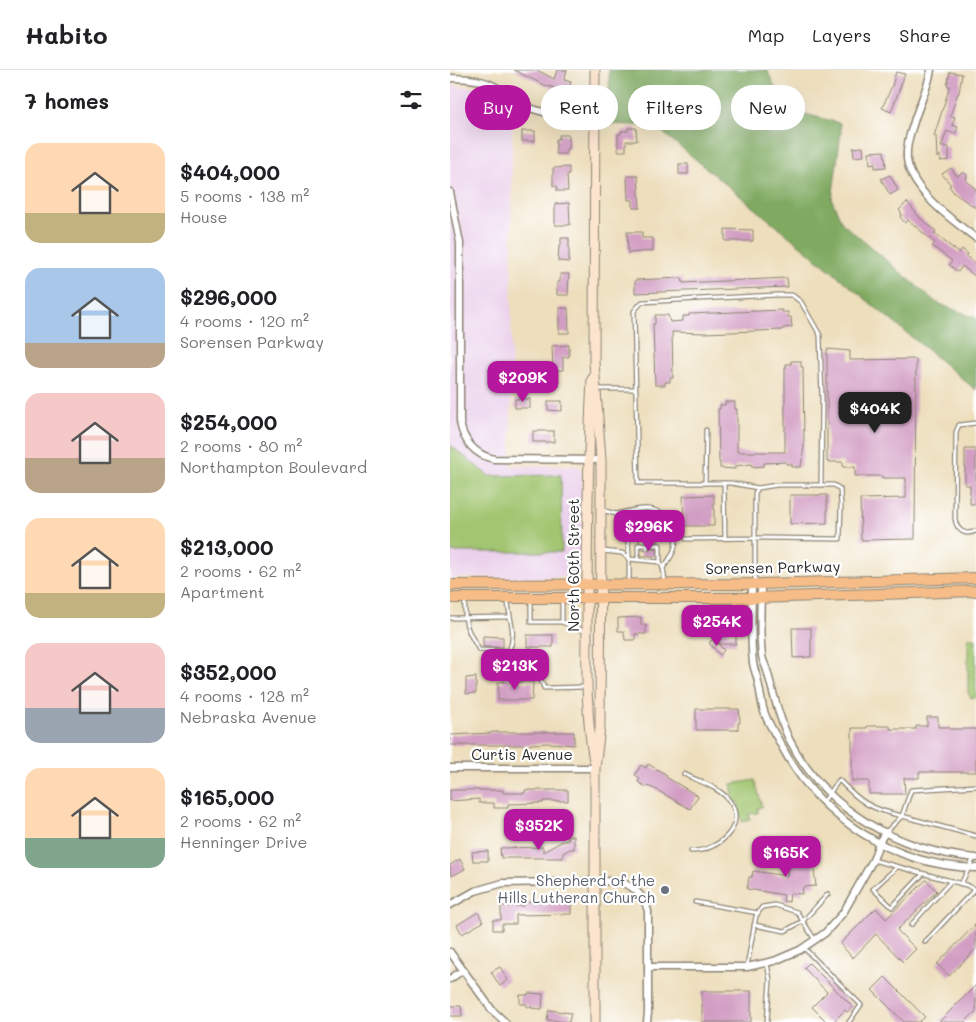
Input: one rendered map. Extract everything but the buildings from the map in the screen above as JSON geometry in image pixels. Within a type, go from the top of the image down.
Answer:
[{"type":"main road","name":"North 60th Street","points":[[595,70],[595,85]]},
{"type":"main road","name":"North 60th Street","points":[[595,130],[594,389],[588,459],[587,687],[590,742],[595,768]]},
{"type":"main road","name":"North 60th Street","points":[[594,389],[601,460],[602,510],[600,728],[595,768],[595,1022]]},
{"type":"main road","name":"Sorensen Parkway","points":[[450,585],[756,584],[976,578]]},
{"type":"main road","name":"Sorensen Parkway","points":[[450,598],[756,597],[976,591]]},
{"type":"street","points":[[931,70],[928,84],[908,139],[907,157],[910,170],[915,180],[937,206],[976,238]]},
{"type":"street","points":[[450,78],[485,82],[495,86],[523,105],[541,111]]},
{"type":"street","points":[[450,192],[452,212],[460,244],[460,422],[464,437],[473,449],[490,458],[601,460]]},
{"type":"street","points":[[756,584],[753,665],[764,709],[795,770],[805,784],[852,828],[879,843],[897,852],[922,860],[947,866],[973,868]]},
{"type":"street","points":[[756,597],[762,658],[779,716],[806,767],[817,781],[842,806],[870,824],[915,847],[975,858]]},
{"type":"street","name":"Curtis Avenue","points":[[450,768],[595,768]]},
{"type":"street","points":[[648,967],[747,966],[767,963],[803,948],[835,923],[843,913],[873,860],[885,832]]},
{"type":"street","points":[[450,905],[475,890],[503,883],[614,881],[629,885],[643,898],[648,916],[647,1022]]},
{"type":"street","points":[[450,952],[492,1010],[505,1022]]},
{"type":"street","points":[[450,979],[463,970]]},
{"type":"lane","points":[[686,539],[840,539],[840,489],[834,484],[821,485],[777,485],[758,488],[724,483],[638,483],[634,311],[642,302],[792,295],[802,302],[820,335],[822,400],[821,485]]},
{"type":"lane","points":[[594,389],[635,389]]},
{"type":"lane","points":[[976,423],[959,424],[957,427],[955,457],[956,526],[962,532],[976,531]]},
{"type":"lane","points":[[706,430],[706,483]]},
{"type":"lane","points":[[724,483],[725,538]]},
{"type":"lane","points":[[756,584],[755,493],[758,488]]},
{"type":"lane","points":[[602,510],[616,514],[648,508],[662,511],[672,520],[676,546],[671,558],[663,568]]},
{"type":"lane","points":[[616,514],[626,529],[628,539],[629,585]]},
{"type":"lane","points":[[638,560],[638,545],[660,545],[660,562],[666,585]]},
{"type":"lane","points":[[602,551],[622,553],[629,560],[648,558],[660,562]]},
{"type":"lane","points":[[465,598],[464,618],[470,636],[479,650],[508,651],[513,641],[513,629],[509,617],[508,598]]},
{"type":"lane","points":[[531,598],[531,622],[562,622],[587,632]]},
{"type":"lane","points":[[562,598],[562,622]]},
{"type":"lane","points":[[450,618],[509,617]]},
{"type":"lane","points":[[491,674],[495,670],[512,670],[519,678],[540,678],[544,688],[587,687]]},
{"type":"lane","points":[[684,774],[723,794],[733,806],[735,816],[732,828],[722,841],[702,850],[691,850]]},
{"type":"lane","points":[[823,802],[839,780],[854,796],[880,811],[976,836]]},
{"type":"lane","points":[[885,832],[902,816],[912,790],[976,786]]},
{"type":"lane","points":[[961,884],[973,868],[975,858]]},
{"type":"lane","points":[[873,860],[976,889],[925,942]]},
{"type":"lane","points":[[897,867],[873,889],[892,907],[922,874]]},
{"type":"lane","points":[[911,925],[951,881]]},
{"type":"lane","points":[[754,925],[785,931],[803,921],[828,894]]},
{"type":"lane","points":[[695,902],[758,913]]},
{"type":"lane","points":[[747,966],[754,925],[762,907],[775,905],[797,912],[815,940]]},
{"type":"lane","points":[[803,948],[861,1005],[849,1022]]},
{"type":"lane","points":[[767,963],[770,980],[767,1022]]},
{"type":"shaded area","points":[[450,85],[465,87],[465,130],[512,130],[511,466],[578,466],[582,471],[582,559],[578,575],[573,577],[450,578]]},
{"type":"green space","points":[[609,70],[767,70],[774,85],[731,85],[731,130],[805,130],[805,114],[840,123],[841,132],[832,200],[842,223],[937,303],[976,318],[976,390],[660,130],[721,130],[721,85],[628,85],[628,125],[618,124],[618,85],[609,85]]},
{"type":"green space","points":[[450,445],[489,476],[561,475],[562,552],[450,552]]},
{"type":"green space","points":[[968,638],[976,638],[976,698],[971,698],[968,693]]},
{"type":"green space","points":[[755,780],[762,807],[758,808],[758,813],[749,814],[750,820],[742,822],[738,802],[734,803],[731,784]]},
{"type":"place","name":"Shepherd of the Hills Lutheran Church","points":[[665,890]]}]
